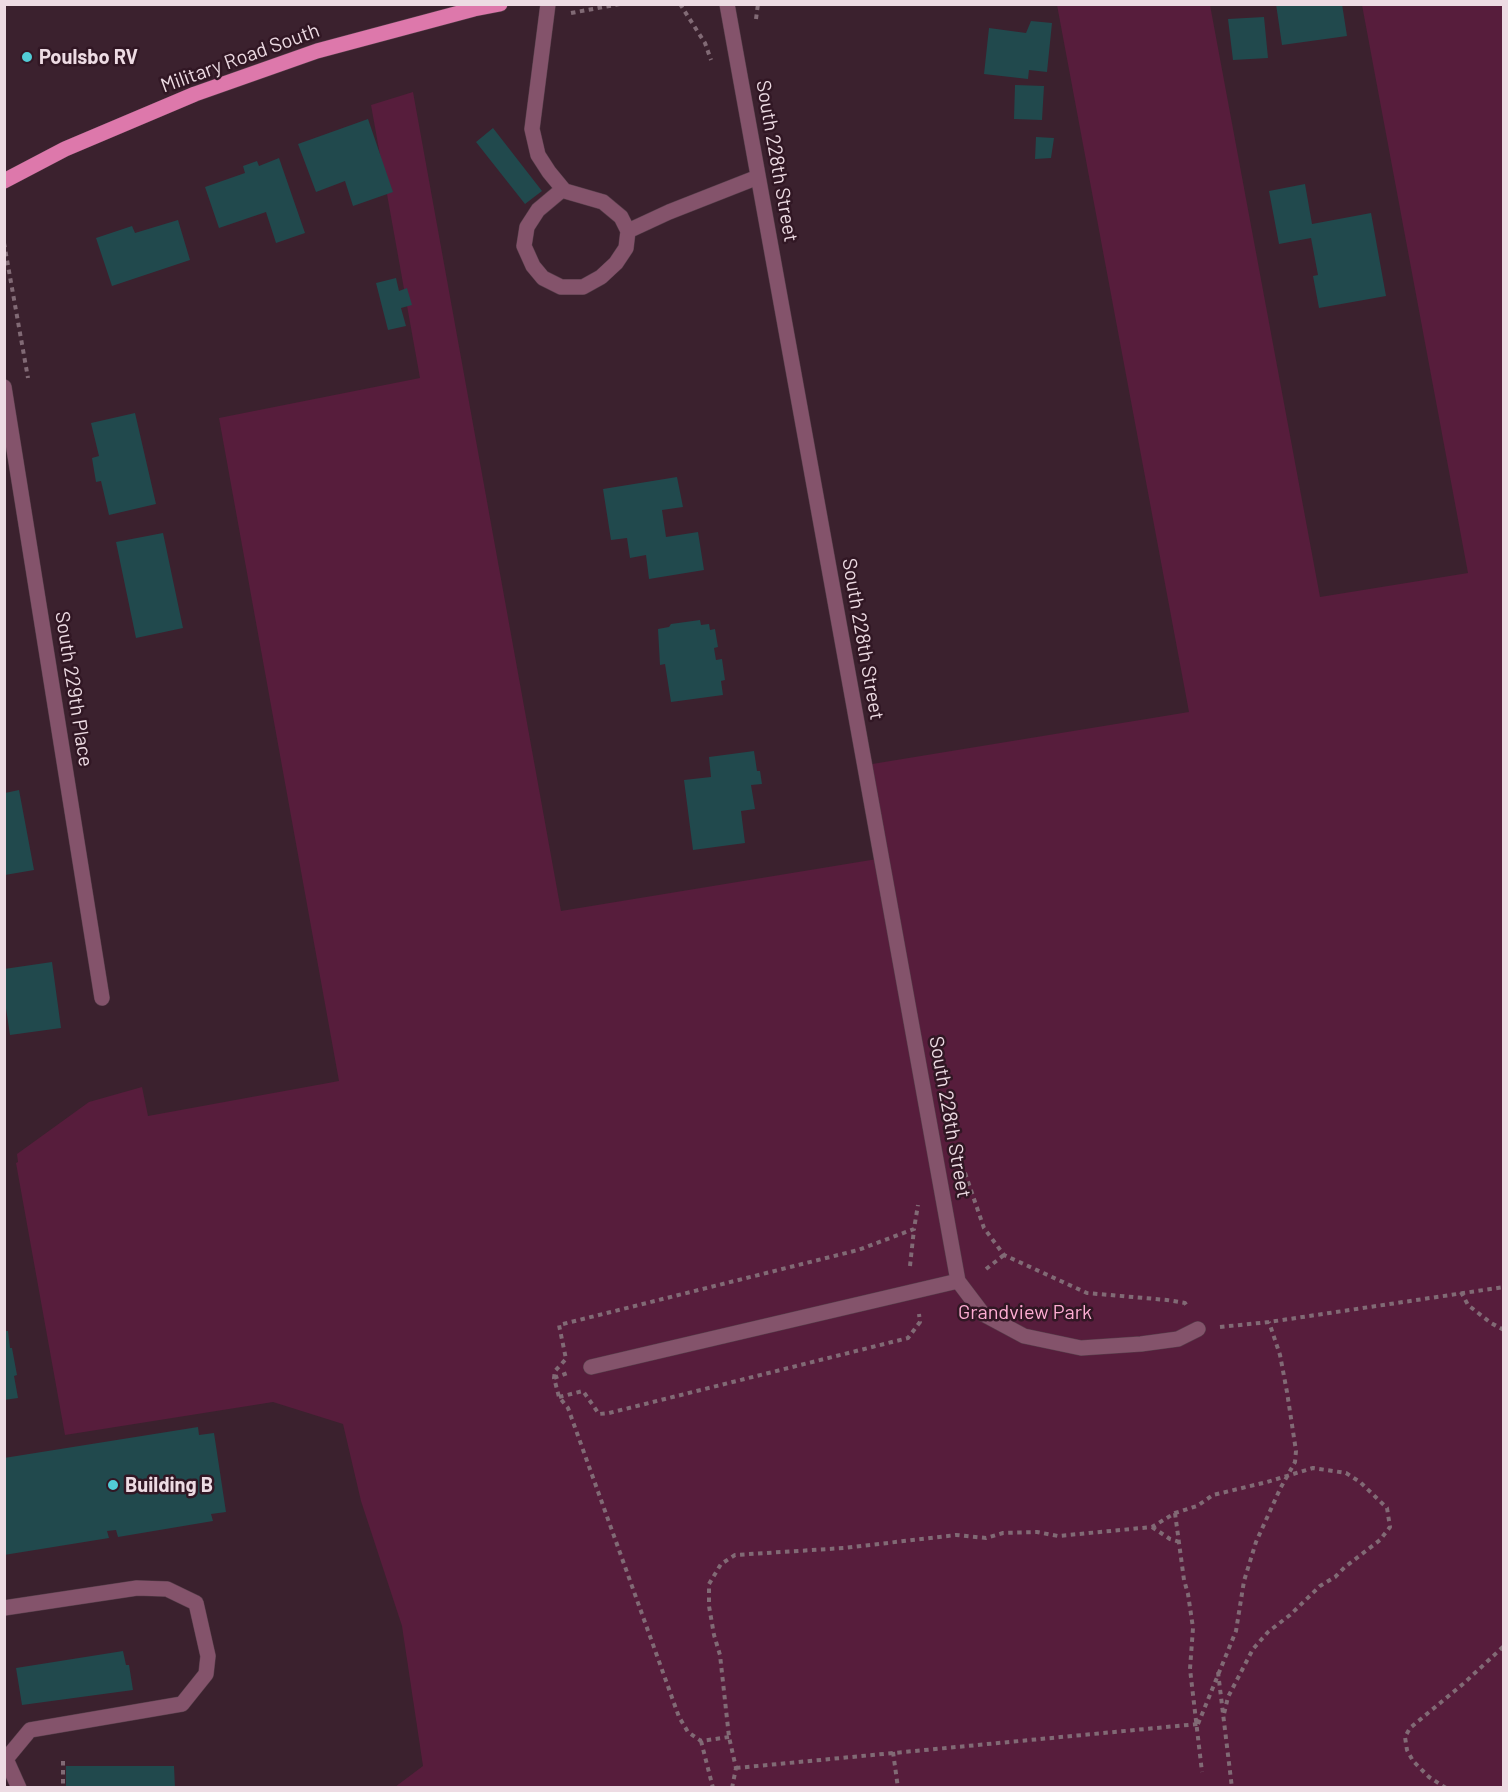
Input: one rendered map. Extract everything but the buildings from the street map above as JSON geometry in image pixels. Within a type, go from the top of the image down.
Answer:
[{"type":"main road","name":"Military Road South","points":[[4,181],[65,149],[195,94],[317,51],[474,7],[500,4]]},
{"type":"street","name":"South 228th Street","points":[[727,4],[958,1281]]},
{"type":"street","points":[[547,11],[532,129],[538,154],[563,189],[603,202],[621,217],[628,231],[626,248],[616,263],[602,278],[583,287],[561,287],[543,278],[533,266],[524,246],[527,227],[538,210],[563,189]]},
{"type":"street","points":[[628,231],[669,212],[758,177]]},
{"type":"street","name":"South 229th Place","points":[[4,387],[102,998]]},
{"type":"street","points":[[584,1368],[958,1281],[983,1314],[1024,1336],[1081,1348],[1178,1339],[1198,1329]]},
{"type":"street","points":[[4,1608],[137,1588],[167,1589],[196,1603],[208,1656],[206,1674],[182,1704],[30,1730],[6,1759],[19,1788]]},
{"type":"path","points":[[547,11],[620,4]]},
{"type":"path","points":[[965,1173],[984,1228],[1004,1255],[1087,1293],[1185,1303],[1197,1320],[1198,1329],[1269,1322],[1503,1287]]},
{"type":"path","points":[[910,1266],[914,1229]]},
{"type":"path","points":[[713,1788],[701,1741],[688,1732],[679,1717],[568,1407],[559,1396],[554,1378],[555,1371],[566,1359],[559,1325],[858,1250]]},
{"type":"path","points":[[986,1269],[1004,1255]]},
{"type":"path","points":[[1461,1292],[1468,1305],[1503,1330]]},
{"type":"path","points":[[559,1396],[583,1391],[599,1414],[609,1413],[908,1338],[920,1322],[918,1306]]},
{"type":"path","points":[[1198,1724],[1236,1631],[1244,1581],[1256,1542],[1295,1462],[1296,1452],[1280,1355],[1269,1322]]},
{"type":"path","points":[[554,1378],[584,1368]]},
{"type":"path","points":[[732,1788],[736,1768],[729,1737],[720,1655],[709,1606],[710,1584],[721,1564],[735,1555],[833,1549],[956,1535],[986,1538],[1003,1533],[1037,1532],[1058,1536],[1152,1527],[1175,1513],[1197,1506],[1213,1495],[1313,1468],[1346,1473],[1360,1482],[1387,1508],[1390,1527],[1380,1540],[1335,1577],[1320,1586],[1290,1615],[1268,1632],[1253,1649],[1228,1697],[1224,1714]]},
{"type":"path","points":[[1175,1513],[1192,1628],[1190,1669],[1202,1772]]},
{"type":"path","points":[[1152,1527],[1170,1539],[1180,1542]]},
{"type":"path","points":[[1446,1788],[1429,1777],[1413,1761],[1407,1750],[1405,1737],[1410,1728],[1463,1684],[1503,1646]]},
{"type":"path","points":[[1218,1672],[1232,1788]]},
{"type":"path","points":[[736,1768],[1198,1724]]},
{"type":"path","points":[[701,1741],[729,1737]]},
{"type":"path","points":[[893,1752],[898,1788]]},
{"type":"path","points":[[63,1761],[63,1788]]},
{"type":"green space","name":"Grandview Park","points":[[1057,5],[1210,5],[1320,597],[1468,573],[1362,5],[1503,5],[1503,1787],[395,1787],[423,1766],[402,1626],[361,1501],[343,1424],[273,1402],[65,1435],[16,1163],[18,1162],[17,1154],[89,1102],[142,1087],[148,1116],[339,1081],[219,418],[420,378],[371,105],[413,92],[561,911],[877,859],[860,766],[1189,712]]},
{"type":"place","name":"Poulsbo RV","points":[[27,57]]},
{"type":"place","name":"Building B","points":[[113,1485]]}]
